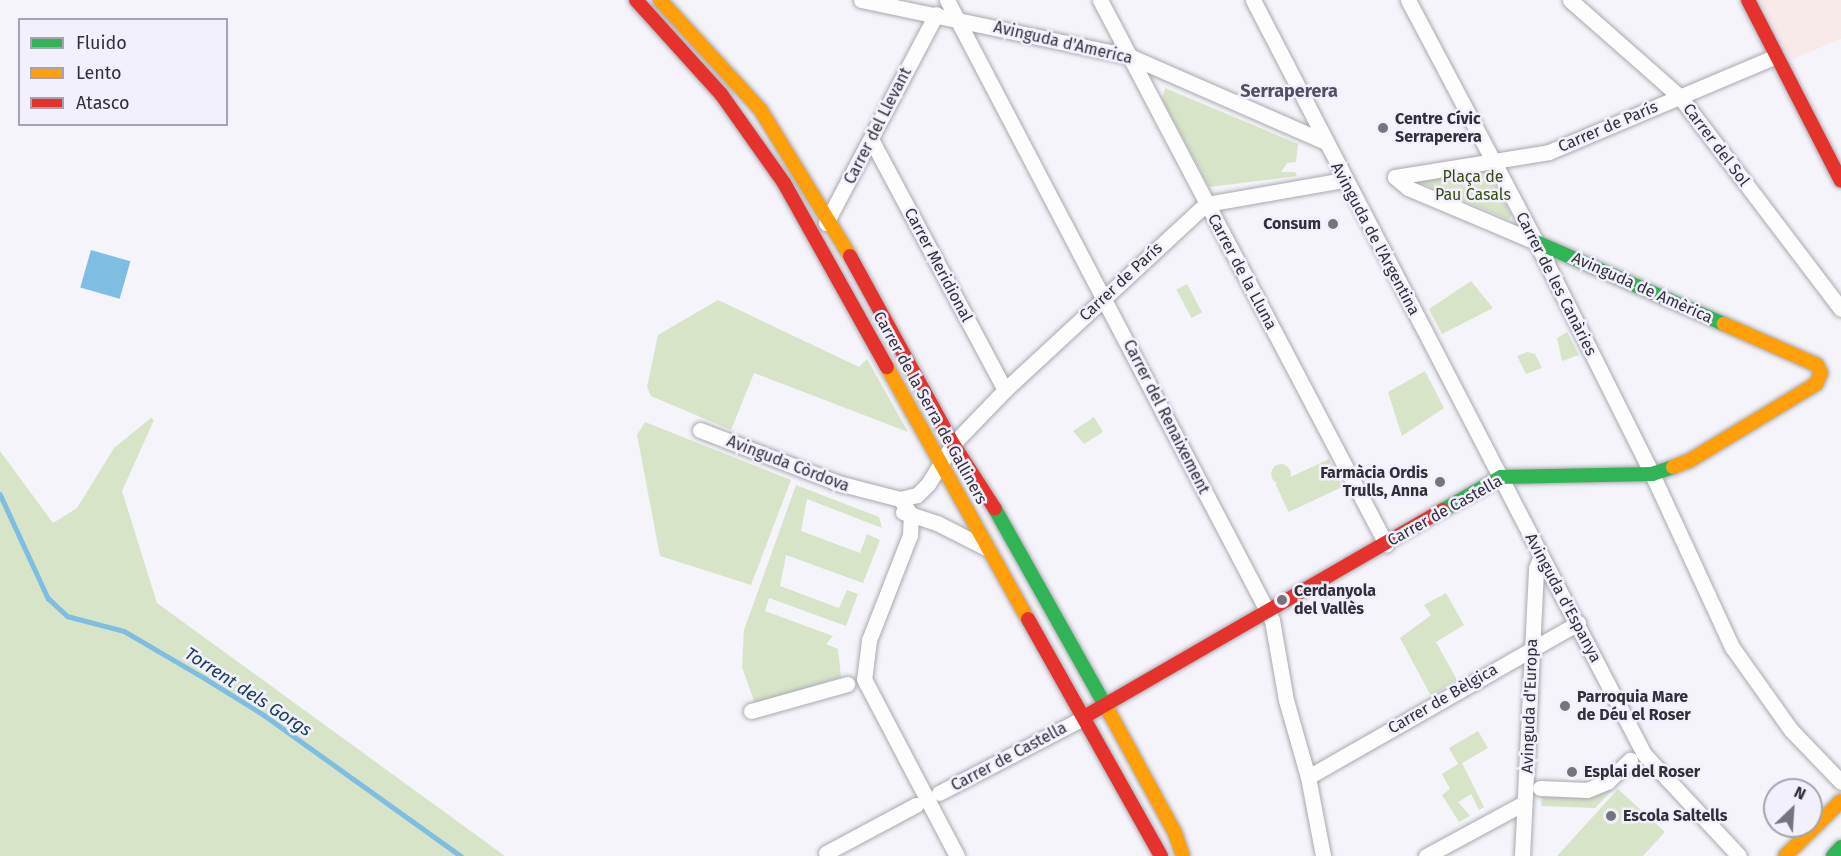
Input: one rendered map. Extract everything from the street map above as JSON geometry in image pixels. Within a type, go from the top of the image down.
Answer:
[{"type":"street","points":[[641,5],[660,0]]},
{"type":"street","name":"Carrer de la Serra de Galliners","points":[[660,0],[759,110],[830,220],[953,444],[976,476],[1105,704],[1175,833],[1183,856]]},
{"type":"street","name":"Avinguda d'America","points":[[861,0],[1129,56],[1324,141]]},
{"type":"street","name":"Carrer del Renaixement","points":[[947,0],[960,20],[1267,610],[1308,777],[1323,856]]},
{"type":"street","name":"Carrer de la Lluna","points":[[1100,0],[1386,544]]},
{"type":"street","name":"Avinguda de l'Argentina","points":[[1253,0],[1344,180],[1501,477]]},
{"type":"street","name":"Carrer de les Canàries","points":[[1408,0],[1491,159],[1530,242],[1652,474],[1732,647],[1791,730],[1841,782]]},
{"type":"street","name":"Carrer del Sol","points":[[1570,0],[1680,97],[1841,309]]},
{"type":"street","points":[[1748,0],[1841,181]]},
{"type":"street","name":"Carrer de la Serra de Galliners","points":[[641,5],[721,94],[784,183],[992,551],[1082,719],[1161,856]]},
{"type":"street","name":"Carrer del Llevant","points":[[813,232],[830,220],[936,14]]},
{"type":"street","name":"Carrer de París","points":[[1395,177],[1491,159],[1549,152],[1776,56]]},
{"type":"street","name":"Carrer Meridional","points":[[872,141],[1005,390]]},
{"type":"street","name":"Avinguda de Amèrica","points":[[1395,177],[1408,188],[1817,365],[1821,373]]},
{"type":"street","points":[[1206,204],[1344,180]]},
{"type":"street","name":"Carrer de París","points":[[928,484],[953,444],[1005,390],[1206,204]]},
{"type":"street","name":"Carrer de Castella","points":[[939,794],[1082,719],[1267,610],[1501,477],[1652,474],[1689,461],[1816,384],[1821,373]]},
{"type":"street","name":"Avinguda Còrdova","points":[[700,430],[876,498],[911,515],[937,523],[992,551]]},
{"type":"street","name":"Avinguda d'Espanya","points":[[1501,477],[1644,754],[1739,856]]},
{"type":"street","points":[[834,482],[900,500],[916,495],[928,484]]},
{"type":"street","points":[[908,542],[921,527],[937,523],[925,507],[928,484]]},
{"type":"street","points":[[900,500],[911,515],[908,542],[869,640],[864,679],[957,856]]},
{"type":"street","name":"Avinguda d'Europa","points":[[1522,856],[1536,568],[1540,556]]},
{"type":"street","name":"Carrer de Bèlgica","points":[[1308,777],[1578,623]]},
{"type":"street","points":[[751,711],[847,684]]},
{"type":"street","points":[[1540,788],[1587,790],[1607,782],[1630,759]]},
{"type":"street","points":[[1785,856],[1841,801]]},
{"type":"street","points":[[1426,856],[1524,802]]},
{"type":"street","points":[[826,853],[916,806]]},
{"type":"street","points":[[1833,856],[1841,847]]},
{"type":"shaded area","points":[[1760,0],[1841,0],[1841,39],[1791,60]]},
{"type":"green space","points":[[1165,88],[1298,144],[1296,162],[1287,163],[1281,172],[1295,172],[1297,176],[1209,187],[1162,99]]},
{"type":"green space","name":"Plaça de Pau Casals","points":[[1487,169],[1511,215],[1509,220],[1422,183],[1421,177]]},
{"type":"green space","points":[[1471,281],[1493,308],[1442,334],[1429,309]]},
{"type":"green space","points":[[1187,284],[1202,312],[1191,318],[1176,290]]},
{"type":"green space","points":[[718,300],[859,367],[867,359],[908,432],[754,373],[731,430],[651,396],[647,387],[658,335]]},
{"type":"green space","points":[[1567,332],[1579,355],[1562,361],[1557,338]]},
{"type":"green space","points":[[1527,352],[1535,354],[1542,368],[1526,374],[1517,356]]},
{"type":"green space","points":[[1425,371],[1444,408],[1402,436],[1388,392]]},
{"type":"green space","points":[[1094,417],[1103,432],[1084,444],[1073,431]]},
{"type":"green space","points":[[151,418],[154,420],[122,491],[157,603],[505,856],[0,856],[0,451],[53,523],[77,508],[114,448]]},
{"type":"green space","points":[[645,422],[791,480],[751,585],[660,556],[637,435]]},
{"type":"green space","points":[[1329,459],[1342,487],[1289,512],[1276,484]]},
{"type":"green space","points":[[1281,464],[1288,467],[1291,474],[1288,481],[1281,484],[1274,481],[1271,474],[1274,467]]},
{"type":"green space","points":[[796,485],[879,517],[882,528],[807,499],[801,531],[860,553],[867,534],[880,540],[863,583],[786,555],[780,586],[839,608],[847,590],[858,594],[846,626],[769,598],[765,611],[833,636],[826,644],[838,649],[841,677],[755,704],[742,667],[744,630]]},
{"type":"green space","points":[[1446,593],[1464,625],[1436,642],[1457,680],[1431,696],[1400,638],[1431,615],[1424,605]]},
{"type":"green space","points":[[1478,731],[1488,748],[1462,763],[1484,807],[1479,810],[1471,794],[1458,802],[1470,816],[1459,822],[1442,795],[1450,789],[1442,774],[1458,764],[1449,748]]},
{"type":"green space","points":[[1614,788],[1595,808],[1541,806],[1543,789],[1597,793]]},
{"type":"green space","points":[[1618,789],[1665,832],[1643,856],[1557,856]]},
{"type":"water","points":[[91,250],[130,261],[120,299],[80,287]]},
{"type":"waterway","name":"Torrent dels Gorgs","points":[[0,494],[48,598],[67,616],[124,631],[206,679],[264,715],[461,856]]},
{"type":"traffic: fast","points":[[1536,242],[1724,324]]},
{"type":"traffic: fast","points":[[1443,510],[1501,477],[1652,474],[1673,467]]},
{"type":"traffic: fast","points":[[995,509],[1108,710]]},
{"type":"traffic: fast","points":[[1833,856],[1841,847]]},
{"type":"traffic: slow","points":[[660,0],[760,109],[850,256]]},
{"type":"traffic: slow","points":[[1673,467],[1689,461],[1816,384],[1821,373],[1817,365],[1724,324]]},
{"type":"traffic: slow","points":[[887,367],[1028,619]]},
{"type":"traffic: slow","points":[[1108,710],[1175,833],[1183,856]]},
{"type":"traffic: slow","points":[[1785,856],[1841,801]]},
{"type":"traffic: jam","points":[[636,0],[721,94],[784,183],[887,367]]},
{"type":"traffic: jam","points":[[1748,0],[1841,181]]},
{"type":"traffic: jam","points":[[850,256],[953,444],[995,509]]},
{"type":"traffic: jam","points":[[1084,717],[1443,510]]},
{"type":"traffic: jam","points":[[1028,619],[1161,856]]},
{"type":"place","name":"Centre Cívic Serraperera","points":[[1383,128]]},
{"type":"place","name":"Consum","points":[[1333,224]]},
{"type":"place","name":"Farmàcia Ordis Trulls, Anna","points":[[1440,482]]},
{"type":"place","name":"Cerdanyola del Vallès","points":[[1282,600]]},
{"type":"place","name":"Parroquia Mare de Déu el Roser","points":[[1565,706]]},
{"type":"place","name":"Esplai del Roser","points":[[1572,772]]},
{"type":"place","name":"Escola Saltells","points":[[1611,816]]},
{"type":"district","name":"Serraperera","points":[[1289,91]]}]
